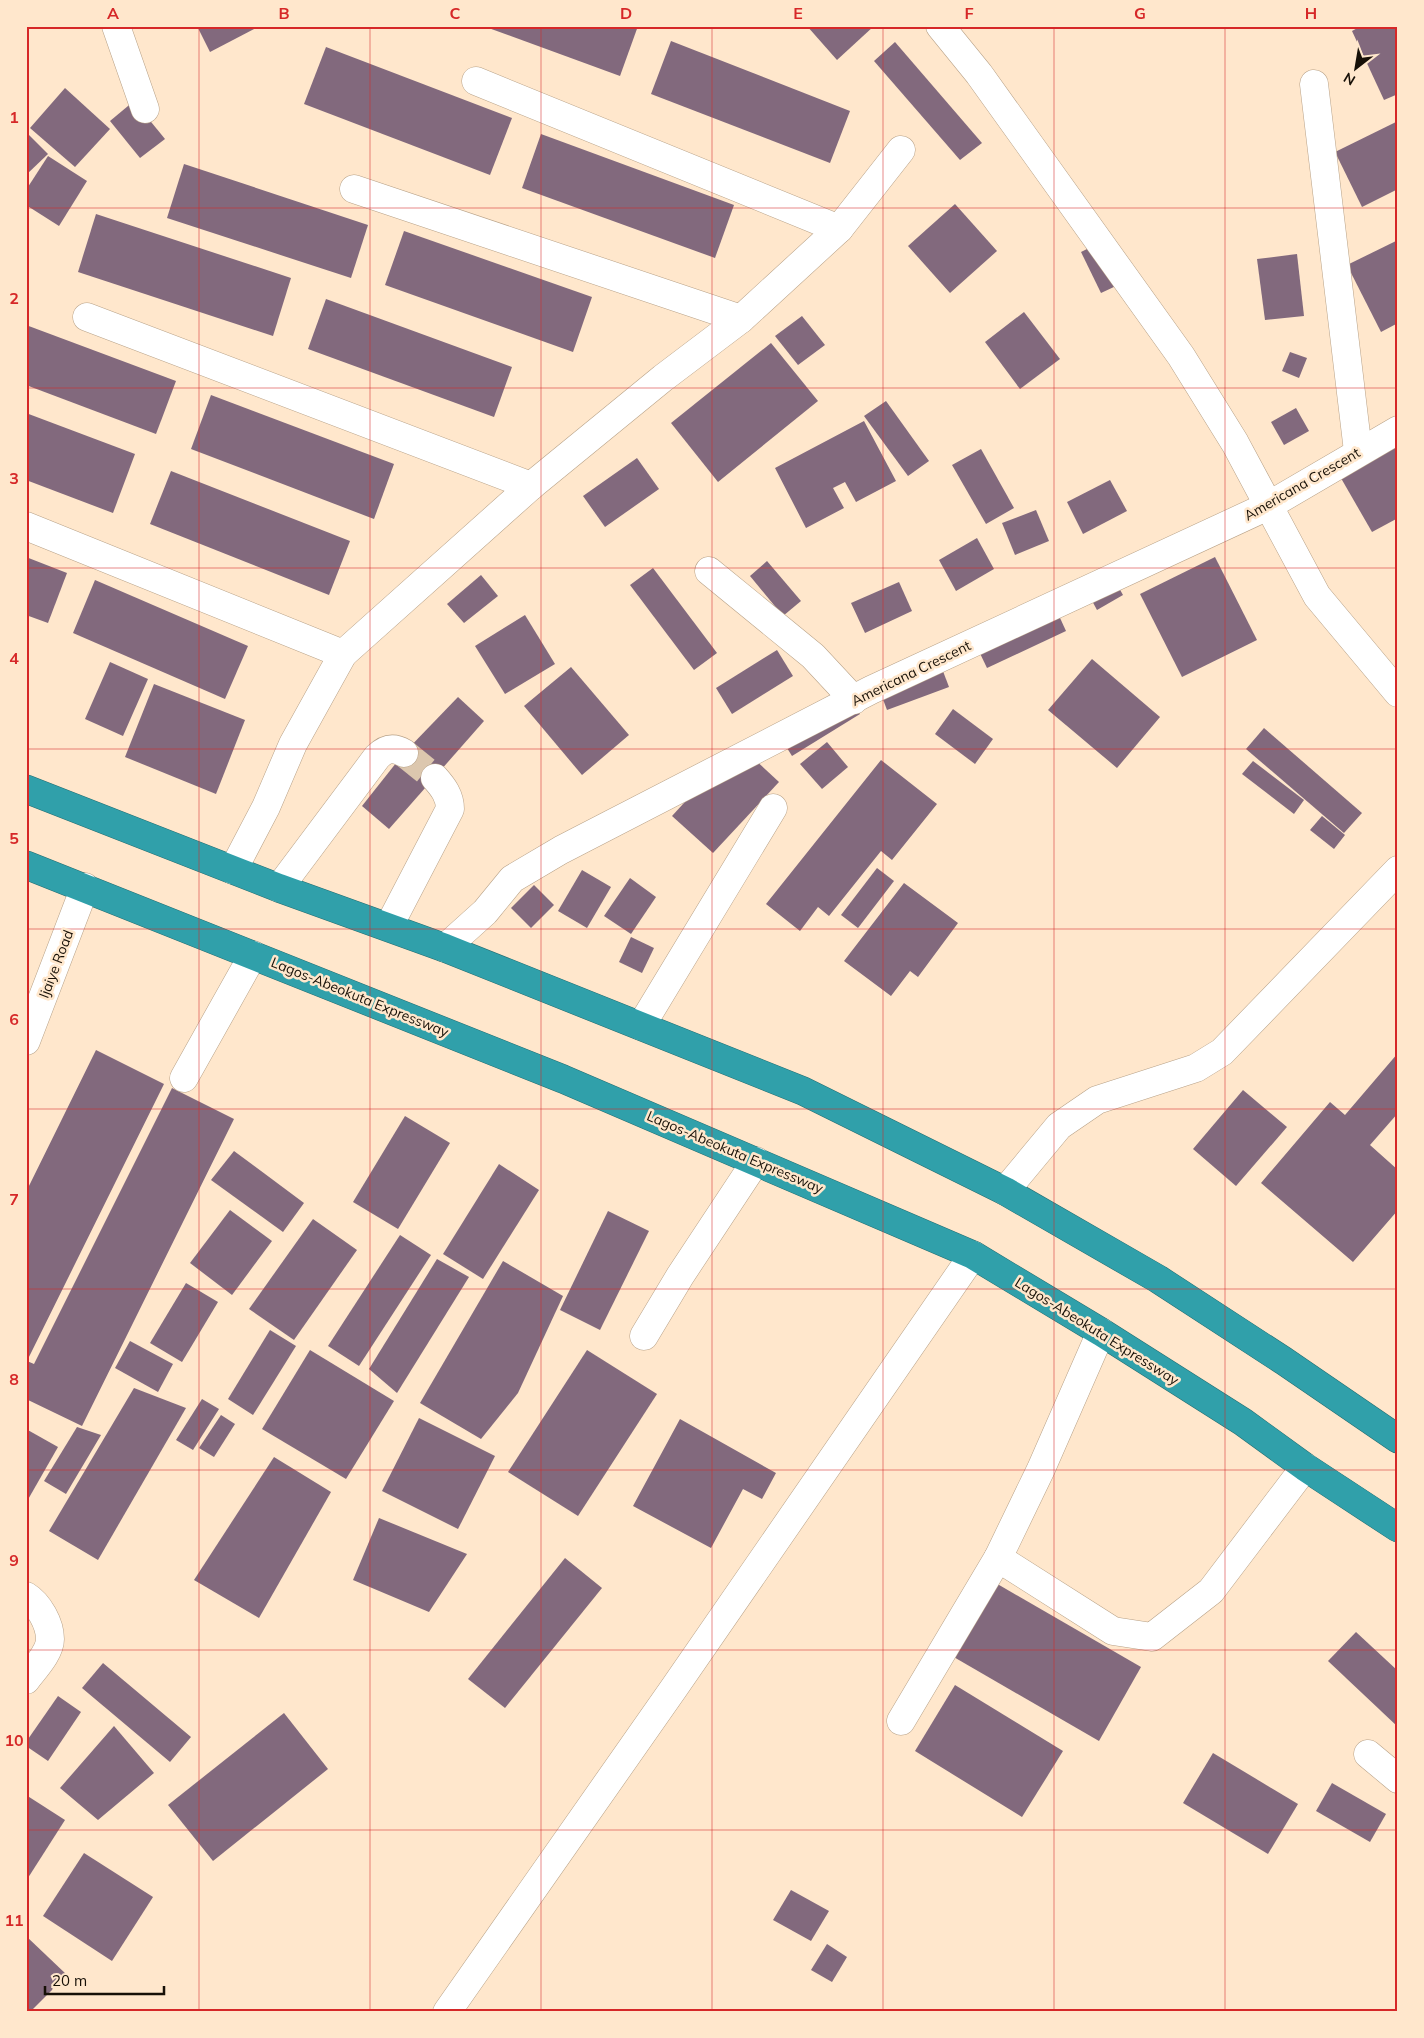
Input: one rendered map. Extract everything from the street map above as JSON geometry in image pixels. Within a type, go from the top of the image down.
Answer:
[{"type":"highway","points":[[26,789],[279,888],[389,926],[803,1091],[1005,1191],[1158,1279],[1394,1431]]},
{"type":"highway","name":"Lagos-Abeokuta Expressway","points":[[26,865],[86,887],[563,1078],[973,1254],[1243,1422],[1305,1468],[1398,1528]]},
{"type":"street","points":[[116,26],[145,109]]},
{"type":"street","points":[[940,26],[985,82],[1181,356],[1235,442],[1317,596],[1398,693]]},
{"type":"street","points":[[476,82],[839,228]]},
{"type":"street","points":[[1314,84],[1358,451]]},
{"type":"street","points":[[234,870],[266,807],[294,744],[343,654],[531,486],[663,378],[741,319],[839,228],[901,150]]},
{"type":"street","points":[[354,189],[741,319]]},
{"type":"street","points":[[87,317],[531,486]]},
{"type":"street","name":"Americana Crescent","points":[[445,948],[485,912],[512,879],[561,850],[871,690],[1268,506],[1358,451],[1398,430]]},
{"type":"street","points":[[26,526],[343,654]]},
{"type":"street","points":[[709,571],[813,656],[854,700]]},
{"type":"street","points":[[279,888],[377,756],[384,750],[391,749],[398,749],[404,753]]},
{"type":"street","points":[[389,926],[450,809],[450,801],[443,787],[434,778]]},
{"type":"street","points":[[641,1026],[773,808]]},
{"type":"street","points":[[1005,1191],[1059,1126],[1097,1100],[1196,1068],[1222,1052],[1398,870]]},
{"type":"street","name":"Ijaiye Road","points":[[28,1033],[86,887]]},
{"type":"street","points":[[184,1078],[253,954]]},
{"type":"street","points":[[644,1336],[680,1276],[756,1162]]},
{"type":"street","points":[[446,2012],[674,1688],[973,1254]]},
{"type":"street","points":[[901,1721],[998,1558],[1041,1470],[1101,1332]]},
{"type":"street","points":[[998,1558],[1113,1631],[1152,1637],[1211,1591],[1305,1468]]},
{"type":"street","points":[[26,1596],[44,1617],[50,1640],[44,1655],[26,1680]]},
{"type":"street","points":[[1368,1754],[1398,1778]]},
{"type":"building","points":[[197,26],[260,26],[210,52]]},
{"type":"building","points":[[483,26],[638,26],[620,76]]},
{"type":"building","points":[[807,26],[874,26],[837,60]]},
{"type":"building","points":[[1361,26],[1398,26],[1398,94],[1384,100],[1352,31]]},
{"type":"building","points":[[671,41],[850,111],[830,163],[651,94]]},
{"type":"building","points":[[895,42],[982,143],[960,160],[874,61]]},
{"type":"building","points":[[326,47],[512,118],[490,175],[304,104]]},
{"type":"building","points":[[65,88],[110,129],[75,167],[30,128]]},
{"type":"building","points":[[134,101],[165,139],[140,158],[110,121]]},
{"type":"building","points":[[1398,121],[1398,189],[1362,207],[1335,152]]},
{"type":"building","points":[[26,132],[48,154],[26,175]]},
{"type":"building","points":[[541,134],[734,205],[715,258],[522,188]]},
{"type":"building","points":[[48,156],[87,181],[59,226],[26,205],[26,190]]},
{"type":"building","points":[[184,164],[368,225],[351,278],[167,218]]},
{"type":"building","points":[[955,204],[997,251],[950,293],[908,246]]},
{"type":"building","points":[[96,214],[291,278],[273,336],[78,272]]},
{"type":"building","points":[[404,231],[592,297],[573,352],[385,285]]},
{"type":"building","points":[[1398,240],[1398,323],[1381,332],[1347,265]]},
{"type":"building","points":[[1095,245],[1116,286],[1101,293],[1081,252]]},
{"type":"building","points":[[1297,254],[1304,316],[1265,320],[1257,259]]},
{"type":"building","points":[[326,299],[512,367],[494,417],[308,349]]},
{"type":"building","points":[[1024,312],[1060,359],[1020,389],[985,342]]},
{"type":"building","points":[[802,316],[825,345],[798,365],[775,336]]},
{"type":"building","points":[[26,325],[176,381],[156,434],[26,385]]},
{"type":"building","points":[[771,343],[818,401],[718,482],[671,423]]},
{"type":"building","points":[[1290,352],[1307,358],[1299,378],[1282,371]]},
{"type":"building","points":[[211,395],[394,464],[374,519],[191,449]]},
{"type":"building","points":[[886,401],[929,461],[908,476],[864,416]]},
{"type":"building","points":[[1296,408],[1309,431],[1284,445],[1271,422]]},
{"type":"building","points":[[26,413],[135,454],[113,513],[26,480]]},
{"type":"building","points":[[864,421],[896,481],[856,502],[845,482],[833,488],[844,508],[806,528],[775,468]]},
{"type":"building","points":[[1398,429],[1398,518],[1372,532],[1334,466]]},
{"type":"building","points":[[981,449],[1014,508],[986,524],[952,465]]},
{"type":"building","points":[[637,458],[659,489],[605,527],[583,496]]},
{"type":"building","points":[[171,471],[350,541],[329,595],[150,524]]},
{"type":"building","points":[[1110,480],[1127,511],[1083,534],[1067,502]]},
{"type":"building","points":[[1036,510],[1049,541],[1015,555],[1002,523]]},
{"type":"building","points":[[977,538],[994,569],[956,591],[939,560]]},
{"type":"building","points":[[26,557],[67,573],[48,623],[26,615]]},
{"type":"building","points":[[1215,557],[1257,640],[1182,677],[1140,594]]},
{"type":"building","points":[[767,561],[801,601],[783,616],[750,576]]},
{"type":"building","points":[[653,568],[717,653],[694,670],[630,585]]},
{"type":"building","points":[[1110,572],[1123,595],[1097,610],[1084,586]]},
{"type":"building","points":[[481,575],[498,596],[464,623],[447,604]]},
{"type":"building","points":[[95,580],[248,646],[225,699],[73,633]]},
{"type":"building","points":[[899,582],[912,611],[865,633],[851,603]]},
{"type":"building","points":[[1055,607],[1066,631],[987,668],[976,645]]},
{"type":"building","points":[[525,615],[555,664],[505,694],[475,646]]},
{"type":"building","points":[[777,650],[793,676],[732,714],[716,688]]},
{"type":"building","points":[[938,658],[949,687],[887,710],[876,681]]},
{"type":"building","points":[[1092,659],[1160,717],[1117,768],[1048,710]]},
{"type":"building","points":[[110,662],[148,679],[123,736],[85,719]]},
{"type":"building","points":[[571,667],[629,735],[582,775],[524,706]]},
{"type":"building","points":[[154,684],[245,720],[216,794],[125,757]]},
{"type":"building","points":[[843,687],[860,714],[792,756],[775,729]]},
{"type":"building","points":[[458,697],[484,721],[389,829],[362,806],[404,753]]},
{"type":"building","points":[[953,709],[993,739],[975,764],[935,734]]},
{"type":"building","points":[[1264,728],[1362,813],[1344,833],[1246,749]]},
{"type":"building","points":[[827,742],[848,767],[822,789],[800,764]]},
{"type":"building","points":[[738,744],[779,782],[713,853],[672,816]]},
{"type":"building","points":[[881,760],[937,804],[892,860],[881,851],[829,916],[818,907],[800,931],[766,904]]},
{"type":"building","points":[[1253,761],[1304,800],[1294,814],[1242,774]]},
{"type":"building","points":[[1322,816],[1345,835],[1334,849],[1310,830]]},
{"type":"building","points":[[877,868],[894,881],[858,928],[841,915]]},
{"type":"building","points":[[582,870],[611,887],[587,928],[558,911]]},
{"type":"building","points":[[630,878],[656,897],[631,934],[604,916]]},
{"type":"building","points":[[904,883],[958,923],[918,977],[910,971],[891,996],[844,961]]},
{"type":"building","points":[[534,885],[554,905],[531,928],[511,908]]},
{"type":"building","points":[[631,937],[654,948],[642,973],[619,962]]},
{"type":"building","points":[[96,1050],[164,1084],[27,1361],[34,1364],[172,1088],[234,1119],[82,1426],[26,1399],[26,1192]]},
{"type":"building","points":[[1398,1053],[1398,1113],[1370,1145],[1398,1170],[1398,1210],[1353,1262],[1261,1183],[1330,1102],[1345,1115]]},
{"type":"building","points":[[1243,1090],[1287,1127],[1236,1186],[1193,1149]]},
{"type":"building","points":[[405,1116],[450,1143],[398,1229],[353,1202]]},
{"type":"building","points":[[234,1151],[304,1203],[283,1232],[211,1180]]},
{"type":"building","points":[[499,1164],[539,1190],[483,1279],[443,1254]]},
{"type":"building","points":[[230,1210],[272,1241],[232,1295],[190,1263]]},
{"type":"building","points":[[608,1211],[649,1231],[600,1330],[560,1310]]},
{"type":"building","points":[[313,1219],[357,1250],[294,1340],[249,1309]]},
{"type":"building","points":[[400,1235],[431,1255],[359,1366],[328,1346]]},
{"type":"building","points":[[437,1259],[469,1277],[397,1393],[369,1369]]},
{"type":"building","points":[[503,1261],[563,1296],[518,1393],[481,1439],[420,1403]]},
{"type":"building","points":[[186,1283],[218,1302],[182,1362],[150,1343]]},
{"type":"building","points":[[270,1330],[296,1346],[253,1415],[228,1399]]},
{"type":"building","points":[[130,1341],[173,1364],[158,1392],[115,1368]]},
{"type":"building","points":[[310,1350],[394,1401],[346,1479],[262,1429]]},
{"type":"building","points":[[587,1350],[657,1394],[578,1516],[508,1472]]},
{"type":"building","points":[[134,1388],[186,1408],[98,1560],[49,1531]]},
{"type":"building","points":[[202,1399],[219,1409],[193,1450],[176,1440]]},
{"type":"building","points":[[221,1415],[235,1424],[214,1457],[199,1448]]},
{"type":"building","points":[[419,1418],[495,1456],[458,1529],[382,1491]]},
{"type":"building","points":[[680,1419],[776,1473],[762,1499],[743,1489],[711,1548],[633,1506]]},
{"type":"building","points":[[77,1427],[101,1435],[66,1494],[44,1481]]},
{"type":"building","points":[[26,1429],[58,1447],[26,1503]]},
{"type":"building","points":[[274,1457],[331,1492],[259,1618],[194,1580]]},
{"type":"building","points":[[379,1518],[467,1554],[429,1612],[353,1580]]},
{"type":"building","points":[[565,1558],[602,1588],[505,1708],[468,1679]]},
{"type":"building","points":[[994,1582],[1141,1667],[1099,1741],[952,1656]]},
{"type":"building","points":[[1356,1632],[1398,1671],[1398,1727],[1328,1661]]},
{"type":"building","points":[[103,1663],[191,1737],[170,1762],[82,1688]]},
{"type":"building","points":[[955,1685],[1063,1751],[1022,1817],[915,1751]]},
{"type":"building","points":[[58,1696],[81,1712],[48,1761],[26,1746],[26,1742]]},
{"type":"building","points":[[284,1713],[328,1769],[213,1861],[168,1805]]},
{"type":"building","points":[[114,1726],[154,1773],[98,1820],[60,1788]]},
{"type":"building","points":[[1213,1753],[1298,1804],[1268,1854],[1183,1803]]},
{"type":"building","points":[[1332,1783],[1386,1814],[1370,1842],[1316,1811]]},
{"type":"building","points":[[26,1795],[65,1820],[26,1881]]},
{"type":"building","points":[[84,1853],[153,1897],[112,1961],[43,1916]]},
{"type":"building","points":[[791,1890],[829,1911],[811,1941],[773,1920]]},
{"type":"building","points":[[26,1936],[67,1975],[30,2012],[26,2012]]},
{"type":"building","points":[[827,1944],[847,1957],[832,1982],[811,1970]]},
{"type":"tunnel","points":[[404,753],[435,778]]}]
